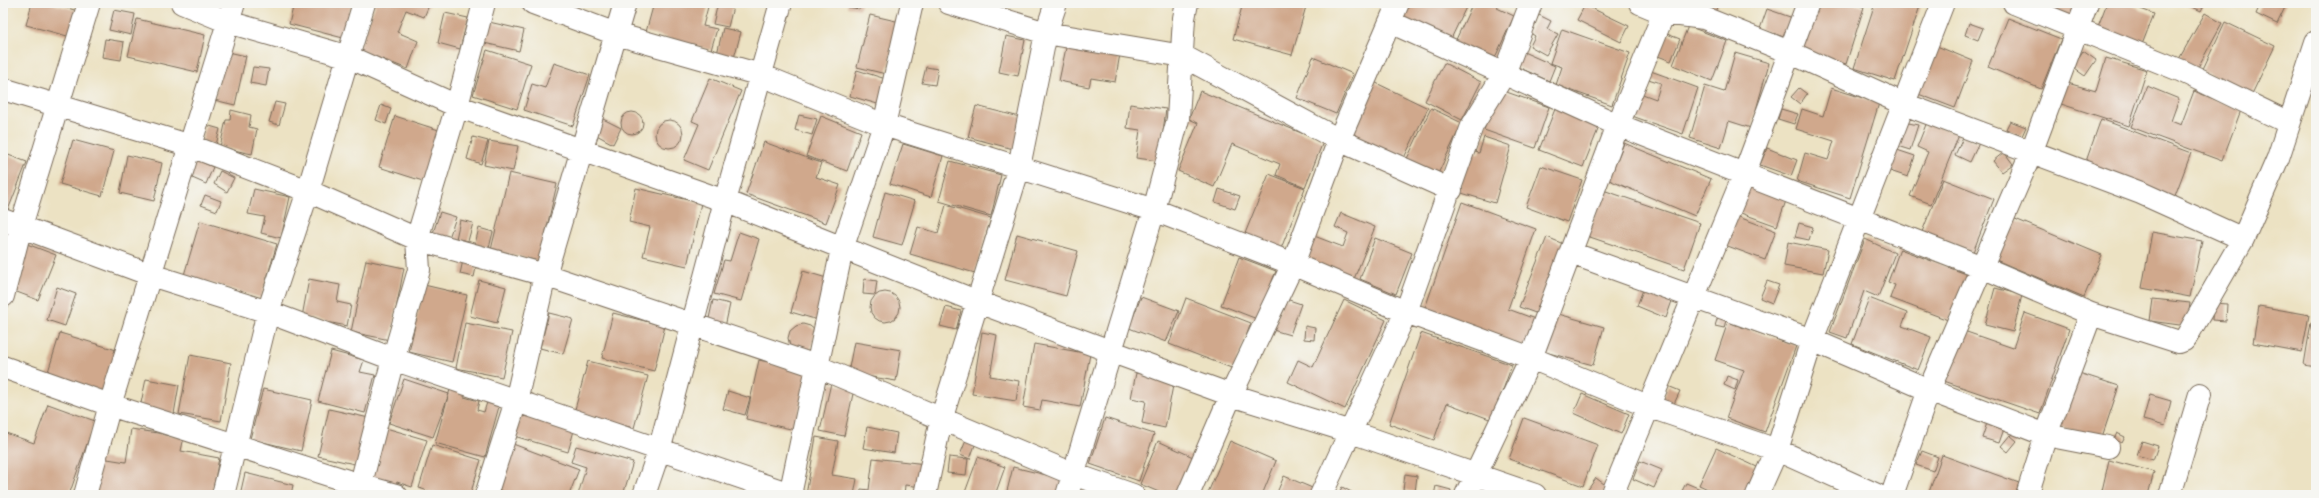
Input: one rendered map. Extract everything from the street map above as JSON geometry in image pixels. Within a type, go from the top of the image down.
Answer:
[{"type":"street","points":[[3,296],[12,223],[58,106],[89,3]]},
{"type":"street","points":[[182,3],[231,13],[349,57],[457,106],[583,152],[725,201],[842,249],[978,302],[1230,395],[1351,432],[1535,495]]},
{"type":"street","points":[[223,495],[268,312],[308,191],[364,3]]},
{"type":"street","points":[[359,490],[393,359],[419,270],[417,239],[457,106],[484,3]]},
{"type":"street","points":[[533,3],[616,34],[762,75],[884,125],[1154,210],[1293,264],[1406,312],[1531,358],[1650,407],[1778,450],[1877,495]]},
{"type":"street","points":[[486,495],[516,401],[545,275],[583,152],[625,3]]},
{"type":"street","points":[[644,495],[659,451],[725,201],[762,75],[781,3]]},
{"type":"street","points":[[12,223],[151,275],[268,312],[393,359],[791,495],[816,366],[842,249],[884,125],[912,3]]},
{"type":"street","points":[[949,3],[1046,33],[1183,56],[1339,140],[1451,190]]},
{"type":"street","points":[[925,495],[941,420],[1019,167],[1046,33],[1056,3]]},
{"type":"street","points":[[1068,495],[1110,351],[1154,210],[1178,119],[1183,56],[1184,18],[1187,3]]},
{"type":"street","points":[[1321,495],[1406,312],[1451,190],[1472,126],[1504,74],[1531,3]]},
{"type":"street","points":[[1640,3],[1704,18],[1789,52],[1904,104],[2031,153],[2141,192],[2243,239]]},
{"type":"street","points":[[1612,495],[1650,407],[1744,175],[1808,3]]},
{"type":"street","points":[[1757,495],[1778,450],[1812,340],[1943,3]]},
{"type":"street","points":[[2014,3],[2075,29],[2182,71],[2289,123]]},
{"type":"street","points":[[1892,495],[1929,390],[2031,153],[2075,29],[2087,3]]},
{"type":"street","points":[[1466,495],[1474,475],[1531,358],[1618,125],[1666,8]]},
{"type":"street","points":[[1188,495],[1230,395],[1293,264],[1339,140],[1394,12],[1504,74],[1560,97],[1618,125],[1744,175],[1860,218],[1982,267],[2091,314],[2178,342],[2184,340],[2243,239],[2278,158],[2316,42]]},
{"type":"street","points":[[85,495],[110,405],[231,13]]},
{"type":"street","points":[[3,90],[191,146],[308,191],[417,239],[545,275],[816,366],[941,420],[1073,474],[1133,495]]},
{"type":"street","points":[[1571,253],[1694,296],[1812,340],[1929,390],[2046,435],[2108,447]]},
{"type":"street","points":[[2027,495],[2046,435],[2091,314]]},
{"type":"street","points":[[3,367],[110,405],[235,444],[359,490],[396,495]]},
{"type":"street","points":[[2170,495],[2200,394]]},
{"type":"building","points":[[32,3],[50,3],[78,11],[71,37],[26,25]]},
{"type":"building","points":[[294,3],[352,3],[343,38],[289,24]]},
{"type":"building","points":[[376,3],[430,3],[424,17],[406,10],[397,32],[418,41],[408,69],[358,50]]},
{"type":"building","points":[[654,3],[709,3],[703,26],[717,29],[711,50],[646,32]]},
{"type":"building","points":[[718,3],[734,3],[728,27],[713,24]]},
{"type":"building","points":[[848,3],[861,3],[860,9],[847,7]]},
{"type":"building","points":[[1243,3],[1307,3],[1292,55],[1233,39]]},
{"type":"building","points":[[1409,3],[1468,3],[1449,43],[1401,19]]},
{"type":"building","points":[[1473,3],[1499,3],[1497,8],[1514,16],[1493,62],[1454,44]]},
{"type":"building","points":[[1684,3],[1719,3],[1713,16]]},
{"type":"building","points":[[1816,3],[1852,3],[1864,7],[1846,64],[1801,49]]},
{"type":"building","points":[[1875,3],[1921,3],[1895,81],[1854,68]]},
{"type":"building","points":[[2015,3],[2075,3],[2067,24]]},
{"type":"building","points":[[2107,3],[2125,3],[2154,14],[2141,47],[2097,29]]},
{"type":"building","points":[[2184,3],[2205,3],[2201,11]]},
{"type":"building","points":[[2261,3],[2287,3],[2277,24],[2256,14]]},
{"type":"building","points":[[1585,5],[1629,26],[1621,42],[1577,20]]},
{"type":"building","points":[[1767,9],[1793,18],[1787,38],[1760,29]]},
{"type":"building","points":[[114,10],[135,14],[131,35],[109,30]]},
{"type":"building","points":[[445,13],[468,18],[460,49],[438,43]]},
{"type":"building","points":[[2205,13],[2222,23],[2197,69],[2179,59]]},
{"type":"building","points":[[870,15],[900,22],[886,74],[857,67]]},
{"type":"building","points":[[1539,15],[1551,21],[1547,29],[1558,34],[1546,55],[1530,46],[1535,36],[1529,32]]},
{"type":"building","points":[[2008,18],[2061,39],[2041,89],[1988,67]]},
{"type":"building","points":[[137,19],[205,35],[197,72],[128,56]]},
{"type":"building","points":[[489,22],[524,30],[519,51],[484,43]]},
{"type":"building","points":[[2225,22],[2275,46],[2252,94],[2202,71]]},
{"type":"building","points":[[1969,23],[1983,28],[1978,40],[1965,35]]},
{"type":"building","points":[[1688,26],[1727,41],[1712,81],[1673,65]]},
{"type":"building","points":[[723,28],[741,32],[734,58],[717,54]]},
{"type":"building","points":[[1562,29],[1630,53],[1612,105],[1556,85],[1562,67],[1550,63]]},
{"type":"building","points":[[1667,34],[1680,39],[1671,61],[1658,56]]},
{"type":"building","points":[[1006,36],[1025,40],[1018,76],[999,72]]},
{"type":"building","points":[[105,39],[124,42],[121,60],[102,57]]},
{"type":"building","points":[[1067,43],[1120,54],[1115,82],[1091,78],[1089,87],[1059,81]]},
{"type":"building","points":[[1932,44],[1973,61],[1955,108],[1913,92]]},
{"type":"building","points":[[487,50],[531,64],[517,109],[473,95]]},
{"type":"building","points":[[1519,50],[1555,66],[1549,81],[1513,65]]},
{"type":"building","points":[[224,51],[246,56],[235,105],[214,100]]},
{"type":"building","points":[[2083,51],[2096,60],[2085,76],[2072,67]]},
{"type":"building","points":[[1735,53],[1769,63],[1751,128],[1729,121],[1721,148],[1690,138],[1705,86],[1724,92]]},
{"type":"building","points":[[1313,57],[1353,74],[1336,114],[1297,98]]},
{"type":"building","points":[[2106,58],[2147,70],[2129,126],[2058,103],[2064,82],[2096,91]]},
{"type":"building","points":[[554,63],[590,75],[573,126],[524,110],[532,84],[545,88]]},
{"type":"building","points":[[1444,63],[1481,82],[1462,120],[1425,101]]},
{"type":"building","points":[[253,67],[269,69],[266,86],[250,83]]},
{"type":"building","points":[[926,67],[938,69],[935,85],[922,83]]},
{"type":"building","points":[[857,70],[889,80],[881,105],[850,96]]},
{"type":"building","points":[[1648,70],[1698,88],[1683,134],[1632,116],[1640,93],[1656,99],[1661,83],[1645,78]]},
{"type":"building","points":[[710,78],[741,91],[708,170],[684,160],[699,124],[692,121]]},
{"type":"building","points":[[1372,81],[1428,108],[1403,160],[1347,136]]},
{"type":"building","points":[[2147,86],[2179,99],[2171,121],[2181,125],[2194,91],[2241,110],[2222,161],[2131,127]]},
{"type":"building","points":[[1799,88],[1807,94],[1800,104],[1791,97]]},
{"type":"building","points":[[1831,88],[1879,103],[1850,198],[1797,181],[1805,153],[1828,160],[1834,141],[1796,129],[1802,109],[1823,116]]},
{"type":"building","points":[[1498,89],[1549,107],[1535,148],[1484,130]]},
{"type":"building","points":[[1200,91],[1323,142],[1305,187],[1276,175],[1280,164],[1232,144],[1214,187],[1178,171],[1198,123],[1189,119]]},
{"type":"building","points":[[275,102],[285,104],[279,125],[269,122]]},
{"type":"building","points":[[1130,104],[1166,109],[1159,161],[1136,158],[1140,130],[1127,128]]},
{"type":"building","points":[[1557,104],[1601,122],[1583,167],[1539,150]]},
{"type":"building","points":[[381,105],[391,109],[386,124],[376,120]]},
{"type":"building","points":[[976,106],[1028,119],[1021,151],[968,137]]},
{"type":"building","points":[[1431,108],[1462,123],[1436,178],[1405,163]]},
{"type":"building","points":[[1781,109],[1798,114],[1794,124],[1778,119]]},
{"type":"building","points":[[231,110],[251,115],[249,127],[257,129],[252,154],[220,147],[226,120],[230,120]]},
{"type":"building","points":[[632,112],[640,115],[643,123],[640,131],[632,134],[624,131],[621,123],[624,115]]},
{"type":"building","points":[[799,115],[817,119],[812,135],[795,130]]},
{"type":"building","points":[[395,116],[445,132],[429,183],[379,167]]},
{"type":"building","points":[[821,116],[861,132],[847,171],[806,156]]},
{"type":"building","points":[[601,118],[621,128],[613,144],[593,133]]},
{"type":"building","points":[[2101,119],[2191,153],[2173,201],[2084,167]]},
{"type":"building","points":[[669,120],[679,124],[683,134],[679,144],[669,148],[659,144],[655,134],[659,124]]},
{"type":"building","points":[[2010,121],[2026,127],[2022,136],[2006,129]]},
{"type":"building","points":[[1904,122],[1918,125],[1910,150],[1897,146]]},
{"type":"building","points":[[1927,122],[1959,135],[1931,204],[1910,196],[1928,152],[1917,147]]},
{"type":"building","points":[[206,125],[220,129],[216,145],[202,141]]},
{"type":"building","points":[[1964,136],[1979,143],[1970,162],[1955,155]]},
{"type":"building","points":[[473,137],[488,141],[481,164],[467,159]]},
{"type":"building","points":[[1484,137],[1511,146],[1495,203],[1458,192],[1470,151],[1479,153]]},
{"type":"building","points":[[73,140],[114,151],[102,196],[60,184]]},
{"type":"building","points":[[489,141],[518,146],[513,171],[484,165]]},
{"type":"building","points":[[764,142],[821,163],[816,177],[840,185],[826,223],[746,194]]},
{"type":"building","points":[[1624,143],[1711,179],[1695,216],[1609,180]]},
{"type":"building","points":[[903,144],[943,156],[931,197],[890,184]]},
{"type":"building","points":[[1767,148],[1797,160],[1791,176],[1760,165]]},
{"type":"building","points":[[1891,148],[1915,156],[1908,177],[1884,169]]},
{"type":"building","points":[[2004,152],[2013,164],[2002,172],[1993,161]]},
{"type":"building","points":[[3,153],[27,162],[8,210],[3,209]]},
{"type":"building","points":[[127,155],[162,163],[154,201],[120,193]]},
{"type":"building","points":[[197,160],[213,167],[206,184],[190,177]]},
{"type":"building","points":[[950,161],[1001,175],[991,216],[939,201]]},
{"type":"building","points":[[1541,166],[1582,180],[1567,222],[1526,207]]},
{"type":"building","points":[[220,171],[234,178],[227,192],[214,184]]},
{"type":"building","points":[[509,173],[557,184],[539,261],[491,250]]},
{"type":"building","points":[[1269,174],[1305,188],[1280,251],[1244,236]]},
{"type":"building","points":[[1943,179],[1994,199],[1973,252],[1922,232]]},
{"type":"building","points":[[1748,184],[1787,198],[1777,226],[1738,212]]},
{"type":"building","points":[[636,188],[701,203],[687,266],[643,256],[650,227],[629,222]]},
{"type":"building","points":[[254,189],[290,197],[281,238],[261,233],[265,217],[248,214]]},
{"type":"building","points":[[1219,189],[1240,196],[1235,209],[1215,202]]},
{"type":"building","points":[[1603,190],[1700,223],[1684,269],[1587,236]]},
{"type":"building","points":[[885,192],[915,201],[902,245],[873,237]]},
{"type":"building","points":[[205,195],[221,201],[217,211],[201,205]]},
{"type":"building","points":[[1462,202],[1536,229],[1508,309],[1535,319],[1526,347],[1424,311]]},
{"type":"building","points":[[946,205],[991,218],[975,273],[910,254],[918,227],[938,233]]},
{"type":"building","points":[[440,212],[456,217],[449,238],[433,233]]},
{"type":"building","points":[[1341,213],[1375,227],[1354,279],[1300,257],[1309,234],[1343,247],[1348,233],[1335,227]]},
{"type":"building","points":[[1736,216],[1776,231],[1765,260],[1725,245]]},
{"type":"building","points":[[2008,216],[2102,255],[2084,297],[1991,258]]},
{"type":"building","points":[[460,220],[473,223],[468,241],[456,239]]},
{"type":"building","points":[[200,221],[277,244],[261,298],[184,275]]},
{"type":"building","points":[[1799,223],[1813,227],[1809,240],[1795,237]]},
{"type":"building","points":[[3,226],[10,228],[3,246]]},
{"type":"building","points":[[479,228],[493,232],[489,248],[475,244]]},
{"type":"building","points":[[739,232],[759,239],[741,301],[714,294],[724,260],[730,261]]},
{"type":"building","points":[[2152,232],[2202,241],[2190,297],[2142,288]]},
{"type":"building","points":[[1017,234],[1078,251],[1066,296],[1005,280]]},
{"type":"building","points":[[1547,237],[1568,246],[1541,315],[1519,307]]},
{"type":"building","points":[[1375,238],[1412,253],[1396,294],[1360,279]]},
{"type":"building","points":[[1865,239],[1895,253],[1878,297],[1864,291],[1847,338],[1830,332]]},
{"type":"building","points":[[1788,242],[1828,250],[1823,273],[1784,266]]},
{"type":"building","points":[[27,244],[56,255],[38,300],[9,289]]},
{"type":"building","points":[[1900,249],[1974,277],[1948,320],[1890,298],[1895,285],[1888,282]]},
{"type":"building","points":[[1239,257],[1276,271],[1257,319],[1221,305]]},
{"type":"building","points":[[366,260],[404,268],[390,340],[351,332]]},
{"type":"building","points":[[463,260],[477,263],[474,277],[460,274]]},
{"type":"building","points":[[803,271],[830,279],[818,320],[791,312]]},
{"type":"building","points":[[309,279],[340,285],[337,302],[351,305],[347,326],[302,317]]},
{"type":"building","points":[[864,279],[877,281],[875,295],[863,294]]},
{"type":"building","points":[[479,280],[506,287],[497,323],[470,316]]},
{"type":"building","points":[[1767,281],[1779,285],[1772,303],[1760,298]]},
{"type":"building","points":[[424,285],[467,295],[452,362],[409,352]]},
{"type":"building","points":[[57,287],[76,294],[65,326],[47,320]]},
{"type":"building","points":[[1644,287],[1673,298],[1666,318],[1637,306]]},
{"type":"building","points":[[1995,288],[2022,295],[2013,332],[1985,325]]},
{"type":"building","points":[[885,292],[895,297],[900,307],[895,317],[885,322],[875,317],[870,307],[875,297]]},
{"type":"building","points":[[1141,297],[1179,311],[1166,342],[1129,328]]},
{"type":"building","points":[[1186,298],[1251,323],[1234,369],[1169,344]]},
{"type":"building","points":[[1283,298],[1301,304],[1290,335],[1273,330]]},
{"type":"building","points":[[1869,298],[1907,313],[1902,326],[1931,337],[1918,370],[1852,344]]},
{"type":"building","points":[[2153,299],[2190,303],[2187,326],[2150,321]]},
{"type":"building","points":[[713,300],[730,304],[725,327],[708,323]]},
{"type":"building","points":[[1344,300],[1386,320],[1345,409],[1288,382],[1298,360],[1313,367]]},
{"type":"building","points":[[2213,303],[2227,304],[2226,321],[2212,320]]},
{"type":"building","points":[[2259,306],[2309,315],[2302,352],[2253,343]]},
{"type":"building","points":[[946,307],[961,311],[956,330],[940,326]]},
{"type":"building","points":[[549,313],[573,319],[563,354],[540,348]]},
{"type":"building","points":[[613,313],[665,326],[654,371],[602,358]]},
{"type":"building","points":[[1555,313],[1604,327],[1593,365],[1545,352]]},
{"type":"building","points":[[2025,313],[2069,329],[2040,414],[1944,381],[1961,330],[2013,348]]},
{"type":"building","points":[[1718,316],[1726,320],[1724,328],[1715,326]]},
{"type":"building","points":[[1728,322],[1796,346],[1765,432],[1726,418],[1744,370],[1715,360]]},
{"type":"building","points":[[2311,322],[2316,323],[2316,367],[2304,365]]},
{"type":"building","points":[[465,323],[512,332],[502,377],[456,368]]},
{"type":"building","points":[[803,324],[810,326],[816,331],[810,352],[803,354],[790,346],[788,338],[790,331],[796,326]]},
{"type":"building","points":[[1305,326],[1315,328],[1314,340],[1304,339]]},
{"type":"building","points":[[982,332],[997,335],[990,376],[1019,381],[1016,401],[972,394]]},
{"type":"building","points":[[60,333],[123,352],[110,394],[47,375]]},
{"type":"building","points":[[1421,333],[1512,365],[1492,420],[1447,403],[1434,440],[1389,424]]},
{"type":"building","points":[[854,342],[901,350],[896,381],[848,373]]},
{"type":"building","points":[[1034,344],[1090,354],[1080,407],[1042,400],[1040,410],[1023,407]]},
{"type":"building","points":[[331,351],[364,360],[360,372],[375,375],[365,413],[318,401]]},
{"type":"building","points":[[190,355],[231,363],[221,421],[179,414]]},
{"type":"building","points":[[759,360],[808,371],[795,430],[746,419]]},
{"type":"building","points":[[588,361],[648,376],[634,428],[574,413]]},
{"type":"building","points":[[2076,372],[2119,386],[2101,440],[2059,426]]},
{"type":"building","points":[[1136,373],[1174,380],[1165,428],[1142,423],[1146,401],[1131,398]]},
{"type":"building","points":[[1727,376],[1738,380],[1735,390],[1724,385]]},
{"type":"building","points":[[146,379],[179,385],[174,414],[140,408]]},
{"type":"building","points":[[404,379],[449,394],[433,437],[389,423]]},
{"type":"building","points":[[831,383],[854,389],[844,436],[820,431]]},
{"type":"building","points":[[451,386],[466,390],[464,397],[479,401],[477,410],[484,412],[488,399],[500,403],[485,457],[435,443]]},
{"type":"building","points":[[1668,386],[1680,391],[1674,404],[1663,399]]},
{"type":"building","points":[[263,389],[312,400],[301,451],[250,439]]},
{"type":"building","points":[[728,391],[750,398],[745,415],[723,409]]},
{"type":"building","points":[[1582,394],[1629,414],[1621,434],[1574,413]]},
{"type":"building","points":[[2150,395],[2171,401],[2165,426],[2143,420]]},
{"type":"building","points":[[48,404],[95,421],[69,495],[3,495],[3,432],[34,443]]},
{"type":"building","points":[[329,409],[369,418],[359,465],[318,456]]},
{"type":"building","points":[[522,412],[575,427],[568,452],[514,436]]},
{"type":"building","points":[[1105,418],[1154,434],[1139,481],[1090,464]]},
{"type":"building","points":[[1524,418],[1598,445],[1583,486],[1509,459]]},
{"type":"building","points":[[1988,420],[2005,426],[1999,443],[1982,438]]},
{"type":"building","points":[[867,427],[897,433],[894,453],[863,448]]},
{"type":"building","points":[[386,428],[427,440],[412,487],[397,482],[395,487],[370,480]]},
{"type":"building","points":[[131,429],[184,437],[181,451],[219,458],[212,495],[89,495],[95,457],[126,462]]},
{"type":"building","points":[[2117,433],[2125,437],[2122,443],[2114,439]]},
{"type":"building","points":[[2010,435],[2017,441],[2008,452],[2001,446]]},
{"type":"building","points":[[816,437],[838,441],[832,475],[857,479],[854,495],[806,495]]},
{"type":"building","points":[[967,438],[976,442],[970,459],[960,455]]},
{"type":"building","points":[[1158,441],[1193,457],[1177,495],[1166,495],[1140,484]]},
{"type":"building","points":[[1230,441],[1276,461],[1262,495],[1207,495]]},
{"type":"building","points":[[2142,441],[2158,446],[2153,460],[2137,455]]},
{"type":"building","points":[[513,444],[579,469],[569,495],[512,495],[496,489]]},
{"type":"building","points":[[432,445],[481,460],[470,495],[440,495],[419,488]]},
{"type":"building","points":[[576,446],[633,462],[623,495],[578,495],[586,467],[571,462]]},
{"type":"building","points":[[1716,448],[1757,467],[1745,495],[1721,495],[1699,485]]},
{"type":"building","points":[[1922,451],[1938,457],[1933,471],[1916,465]]},
{"type":"building","points":[[1942,455],[2019,483],[2015,495],[1928,495]]},
{"type":"building","points":[[949,457],[968,459],[966,475],[947,473]]},
{"type":"building","points":[[978,457],[1005,467],[995,495],[964,495]]},
{"type":"building","points":[[873,458],[926,464],[923,487],[905,485],[904,495],[860,495],[861,489],[869,490]]},
{"type":"building","points":[[2109,460],[2154,472],[2148,495],[2101,495]]},
{"type":"building","points":[[1640,461],[1662,470],[1654,488],[1633,479]]},
{"type":"building","points":[[1013,467],[1063,479],[1059,495],[1006,495]]},
{"type":"building","points":[[245,473],[293,485],[291,495],[240,495]]},
{"type":"building","points":[[1405,474],[1417,476],[1415,492],[1403,490]]},
{"type":"building","points":[[1284,476],[1317,490],[1315,495],[1276,495]]},
{"type":"building","points":[[1596,478],[1608,487],[1602,495],[1592,495],[1587,491]]},
{"type":"building","points":[[1686,483],[1715,495],[1680,495]]},
{"type":"building","points":[[1436,486],[1451,490],[1450,495],[1434,495]]},
{"type":"building","points":[[1342,487],[1357,495],[1338,495]]}]
